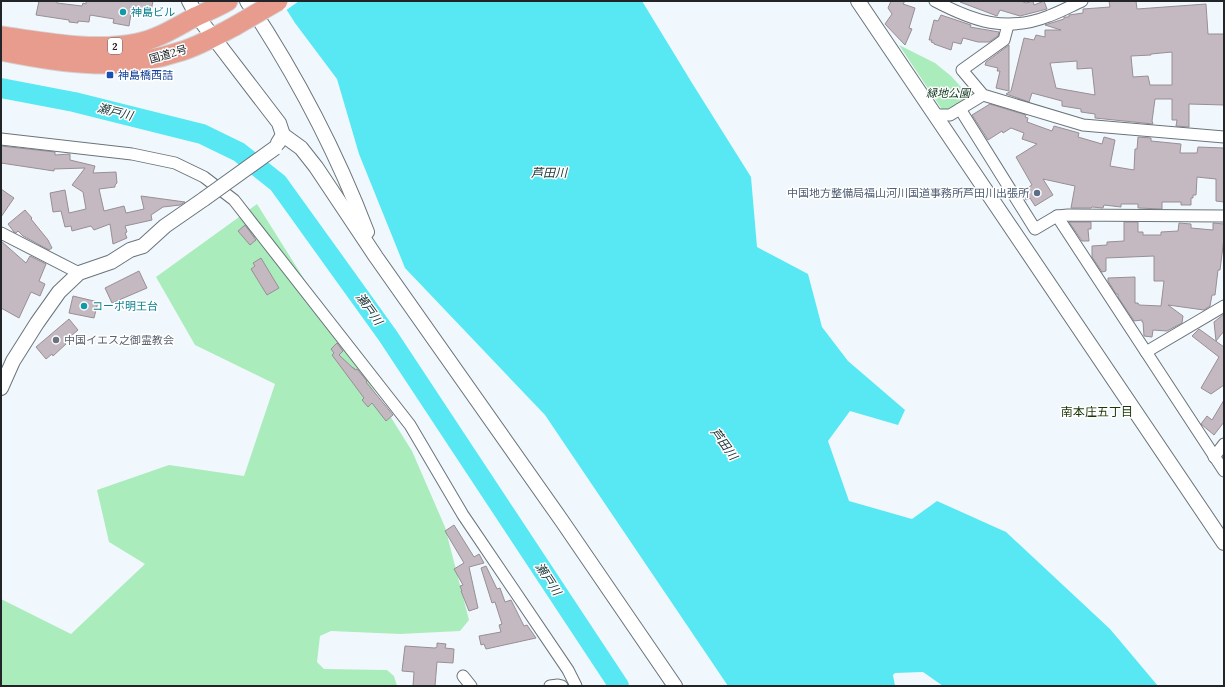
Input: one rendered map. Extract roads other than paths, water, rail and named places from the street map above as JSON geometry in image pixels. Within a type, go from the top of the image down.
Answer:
[{"type":"highway","name":"国道2号","points":[[1,51],[40,59],[78,64],[106,65],[133,63],[158,58],[184,50],[213,38],[278,1]]},
{"type":"highway","name":"国道2号","points":[[1,36],[85,46],[113,46],[137,43],[159,36],[193,9],[224,3]]},
{"type":"street","points":[[247,1],[270,35],[316,116],[348,187],[376,257]]},
{"type":"street","points":[[858,1],[1224,543]]},
{"type":"street","points":[[934,1],[958,14],[983,21],[1008,25],[1028,22],[1048,16],[1082,1]]},
{"type":"street","points":[[193,9],[213,38],[279,123],[283,135],[301,148],[324,179],[376,257],[557,514],[675,686]]},
{"type":"street","points":[[1008,25],[1004,40],[962,70],[983,95],[1083,125],[1224,136]]},
{"type":"street","points":[[936,115],[950,115],[983,95]]},
{"type":"street","points":[[960,109],[1035,229],[1057,216],[1068,215],[1224,216]]},
{"type":"street","points":[[1,388],[13,360],[37,323],[59,292],[79,273],[111,262],[130,250],[143,246],[165,226],[275,148],[283,135]]},
{"type":"street","points":[[1,139],[132,154],[175,163],[204,177],[234,200],[410,425],[463,515],[568,670],[576,686]]},
{"type":"street","points":[[324,179],[339,188],[348,187]]},
{"type":"street","points":[[1057,216],[1224,471]]},
{"type":"street","points":[[1,233],[79,273]]},
{"type":"street","points":[[1146,352],[1224,306]]},
{"type":"street","points":[[1214,457],[1224,444]]},
{"type":"street","points":[[463,676],[471,686]]},
{"type":"street","points":[[550,686],[558,684],[562,686]]},
{"type":"water","name":"芦田川","points":[[281,1],[642,1],[751,177],[757,247],[808,274],[822,327],[848,361],[905,410],[898,425],[850,411],[828,441],[849,501],[912,519],[937,501],[1006,532],[1110,629],[1158,686],[943,686],[923,672],[895,673],[893,675],[895,686],[728,686],[545,415],[405,268],[359,154],[337,79],[295,23]]},
{"type":"waterway","name":"瀬戸川","points":[[1,88],[74,102],[202,134],[239,152],[278,183],[388,336],[619,686]]},
{"type":"place","name":"神島ビル","points":[[123,12]]},
{"type":"place","name":"神島橋西詰","points":[[110,75]]},
{"type":"place","name":"中国地方整備局福山河川国道事務所芦田川出張所","points":[[1037,193]]},
{"type":"place","name":"コーポ明王台","points":[[84,306]]},
{"type":"place","name":"中国イエス之御霊教会","points":[[56,340]]},
{"type":"district","name":"南本庄五丁目","points":[[1097,412]]},
{"type":"park label","name":"緑地公園","points":[[948,93]]}]
